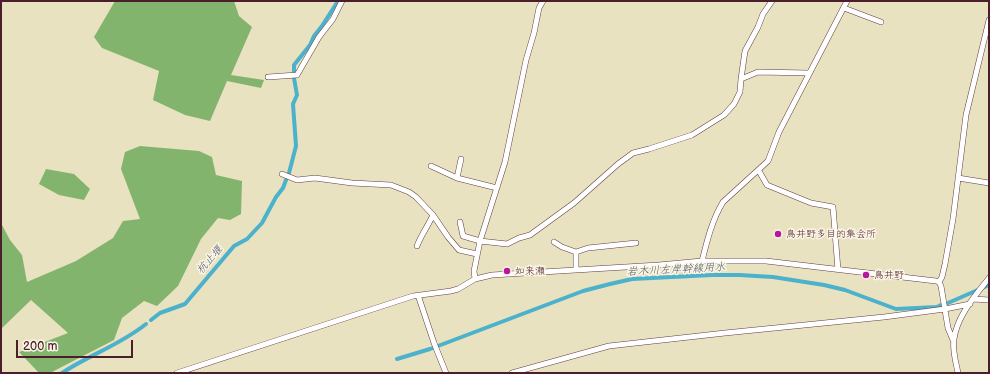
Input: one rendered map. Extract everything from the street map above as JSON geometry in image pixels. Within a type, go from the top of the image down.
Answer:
[{"type":"street","points":[[268,77],[297,75],[319,37],[333,19],[342,1]]},
{"type":"street","points":[[475,279],[474,271],[480,241],[512,135],[526,60],[534,33],[539,8],[543,1]]},
{"type":"street","points":[[460,222],[463,236],[480,241],[507,244],[519,238],[530,235],[574,203],[618,164],[633,153],[692,135],[730,109],[740,92],[745,51],[763,14],[772,1]]},
{"type":"street","points":[[702,261],[714,218],[723,202],[759,171],[768,161],[779,132],[808,73],[847,1]]},
{"type":"street","points":[[844,8],[881,22]]},
{"type":"street","points":[[939,282],[942,278],[953,219],[968,108],[989,20]]},
{"type":"street","points":[[741,79],[758,72],[808,73]]},
{"type":"street","points":[[457,178],[462,159]]},
{"type":"street","points":[[431,166],[457,178],[497,188]]},
{"type":"street","points":[[759,171],[767,185],[811,203],[833,207],[838,270]]},
{"type":"street","points":[[282,174],[297,180],[315,178],[352,183],[391,185],[409,192],[416,197],[432,215],[459,250],[477,254]]},
{"type":"street","points":[[958,178],[989,183]]},
{"type":"street","points":[[417,246],[421,234],[428,226],[432,215]]},
{"type":"street","points":[[554,242],[562,247],[576,252],[588,248],[636,243]]},
{"type":"street","points":[[576,252],[576,269]]},
{"type":"street","points":[[177,373],[418,295],[458,289],[475,279],[492,275],[702,261],[766,261],[928,279],[939,282]]},
{"type":"street","points":[[953,340],[961,317],[987,280]]},
{"type":"street","points":[[939,282],[942,291],[948,328],[953,340],[958,373]]},
{"type":"street","points":[[418,295],[436,349],[446,373]]},
{"type":"street","points":[[512,373],[609,346],[884,317],[945,308],[971,301],[989,300]]},
{"type":"green space","points":[[115,1],[234,1],[239,16],[252,27],[231,75],[264,80],[261,88],[227,81],[210,121],[185,115],[153,100],[159,71],[102,48],[94,37]]},
{"type":"green space","points":[[140,146],[199,151],[212,157],[216,175],[242,181],[241,214],[230,220],[218,218],[201,239],[178,286],[157,306],[144,301],[122,318],[114,340],[50,373],[39,373],[19,352],[68,333],[31,300],[1,329],[1,223],[10,240],[22,255],[27,282],[76,261],[113,238],[123,221],[140,219],[121,169],[125,152]]},
{"type":"green space","points":[[46,169],[74,174],[90,189],[84,200],[59,195],[39,184]]},
{"type":"waterway","name":"杭止堰","points":[[294,73],[294,65],[310,45],[314,36],[338,1]]},
{"type":"waterway","name":"杭止堰","points":[[289,173],[296,146],[293,104],[297,95],[294,78]]},
{"type":"waterway","name":"杭止堰","points":[[151,320],[160,313],[185,304],[234,246],[247,239],[262,223],[276,197],[283,188],[286,180]]},
{"type":"waterway","name":"岩木川左岸幹線用水","points":[[397,359],[430,349],[583,291],[632,279],[712,275],[773,277],[845,290],[896,309],[937,307],[941,305]]},
{"type":"waterway","name":"岩木川左岸幹線用水","points":[[948,303],[989,285]]},
{"type":"waterway","name":"杭止堰","points":[[62,373],[126,338],[146,324]]},
{"type":"place","name":"鳥井野多目的集会所","points":[[778,234]]},
{"type":"place","name":"如来瀬","points":[[507,271]]},
{"type":"place","name":"鳥井野","points":[[866,275]]}]
